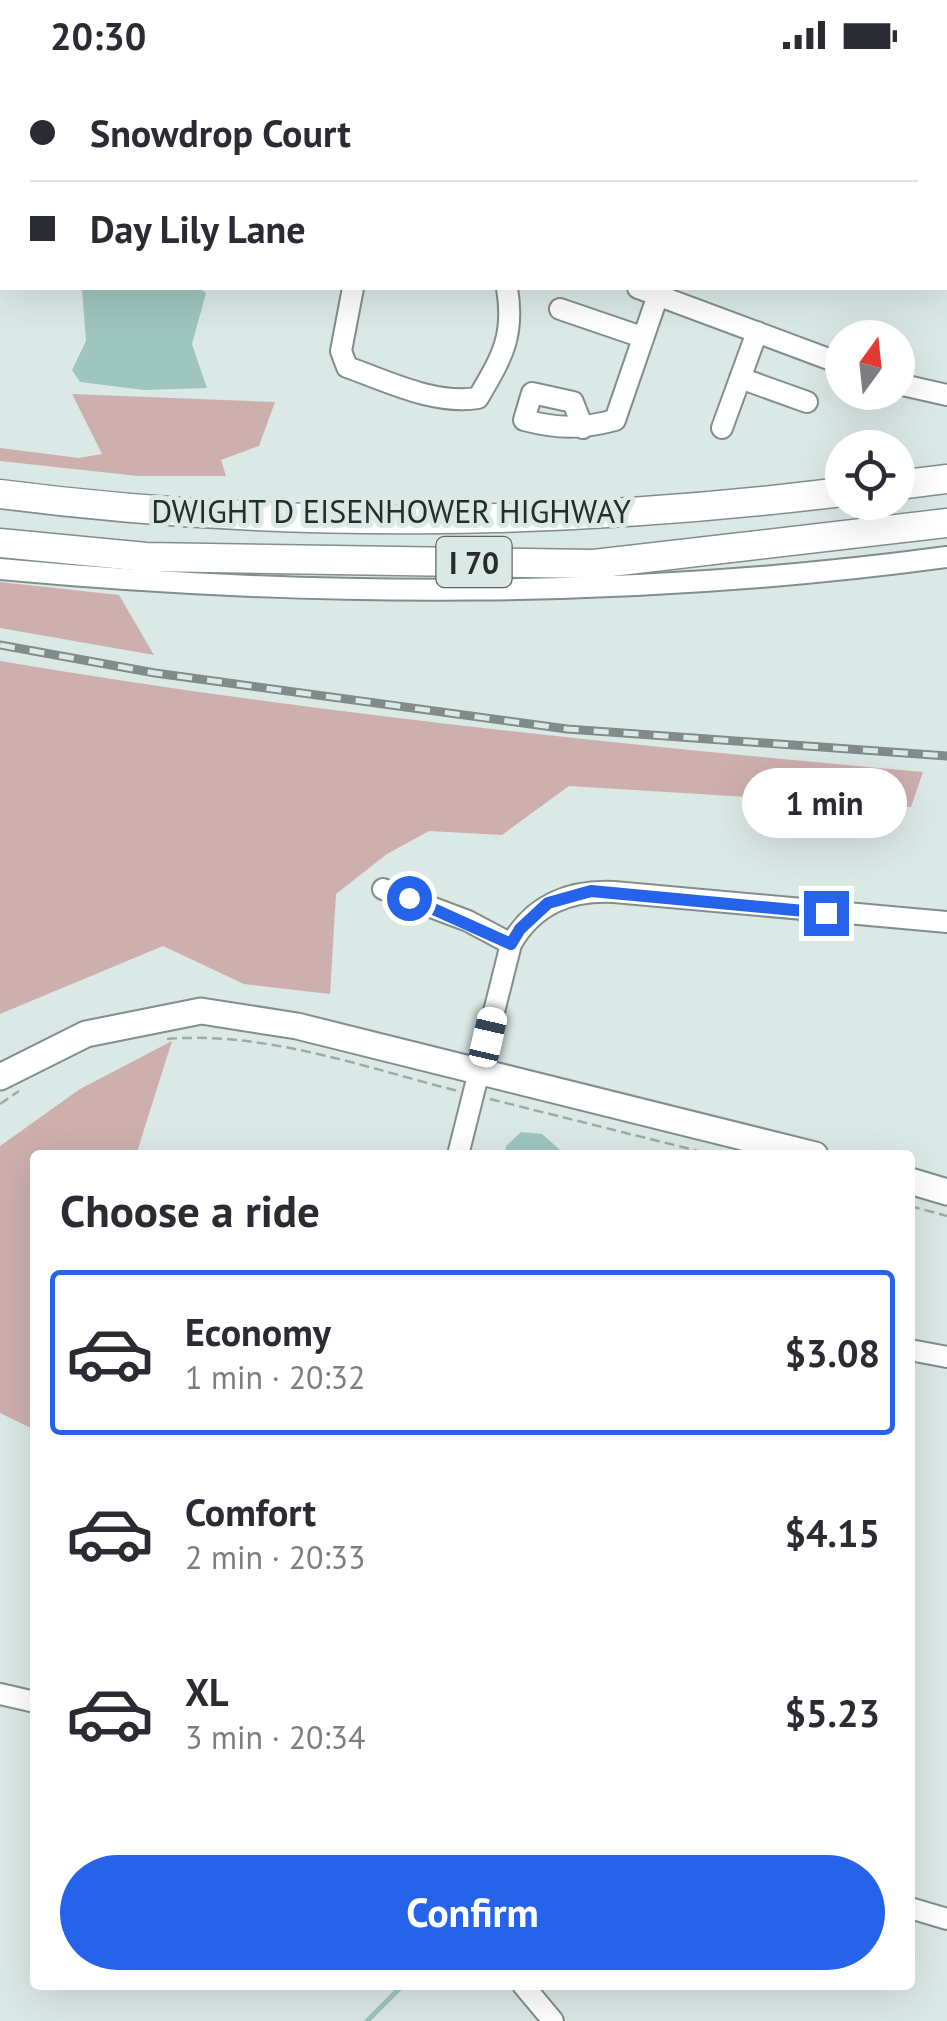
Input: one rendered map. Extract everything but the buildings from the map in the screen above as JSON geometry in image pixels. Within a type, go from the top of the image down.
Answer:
[{"type":"highway","points":[[915,484],[947,480]]},
{"type":"highway","name":"DWIGHT D EISENHOWER HIGHWAY","points":[[0,494],[136,512],[386,518],[624,512],[825,494]]},
{"type":"highway","name":"DWIGHT D EISENHOWER HIGHWAY","points":[[0,542],[146,557],[594,564],[947,523]]},
{"type":"main road","points":[[0,1076],[86,1034],[201,1011],[296,1026],[477,1085],[791,1150]]},
{"type":"main road","points":[[915,1182],[947,1192]]},
{"type":"street","points":[[353,290],[341,351],[347,367],[414,391],[462,400],[478,398],[496,368],[513,321],[507,290]]},
{"type":"street","points":[[582,428],[615,420],[642,338],[663,293],[825,358]]},
{"type":"street","points":[[560,309],[642,338]]},
{"type":"street","points":[[722,428],[757,332]]},
{"type":"street","points":[[740,378],[807,402]]},
{"type":"street","points":[[915,388],[947,395]]},
{"type":"street","points":[[0,568],[119,580],[370,591],[661,580],[880,566],[947,557]]},
{"type":"street","points":[[383,888],[468,921],[511,944]]},
{"type":"street","points":[[459,1150],[511,944],[520,929],[548,903],[591,891],[947,922]]},
{"type":"street","points":[[915,1351],[947,1357]]},
{"type":"street","points":[[0,1694],[30,1701]]},
{"type":"street","points":[[915,1909],[947,1919]]},
{"type":"street","points":[[527,1990],[553,2021]]},
{"type":"path","points":[[159,1040],[196,1037],[265,1044],[477,1085],[697,1150]]},
{"type":"path","points":[[0,1104],[25,1087]]},
{"type":"path","points":[[915,1207],[947,1216]]},
{"type":"shaded area","points":[[72,394],[275,402],[259,446],[221,460],[226,476],[138,476],[0,461],[0,448],[79,458],[102,454]]},
{"type":"shaded area","points":[[0,582],[119,595],[154,655],[0,628]]},
{"type":"shaded area","points":[[0,661],[461,726],[923,772],[911,807],[569,786],[502,835],[429,831],[387,854],[336,894],[330,994],[244,984],[163,946],[0,1014]]},
{"type":"shaded area","points":[[172,1041],[138,1150],[30,1150],[30,1428],[0,1413],[0,1146],[80,1089]]},
{"type":"water","points":[[82,290],[202,290],[206,293],[192,344],[207,388],[144,390],[80,382],[72,370],[86,341]]},
{"type":"water","points":[[521,1132],[542,1134],[560,1150],[506,1150]]},
{"type":"waterway","points":[[367,2021],[398,1990]]},
{"type":"railway","points":[[0,645],[155,673],[567,729],[947,756]]},
{"type":"route","points":[[409,898],[468,921],[511,944],[520,929],[548,903],[591,891],[826,913]]}]
